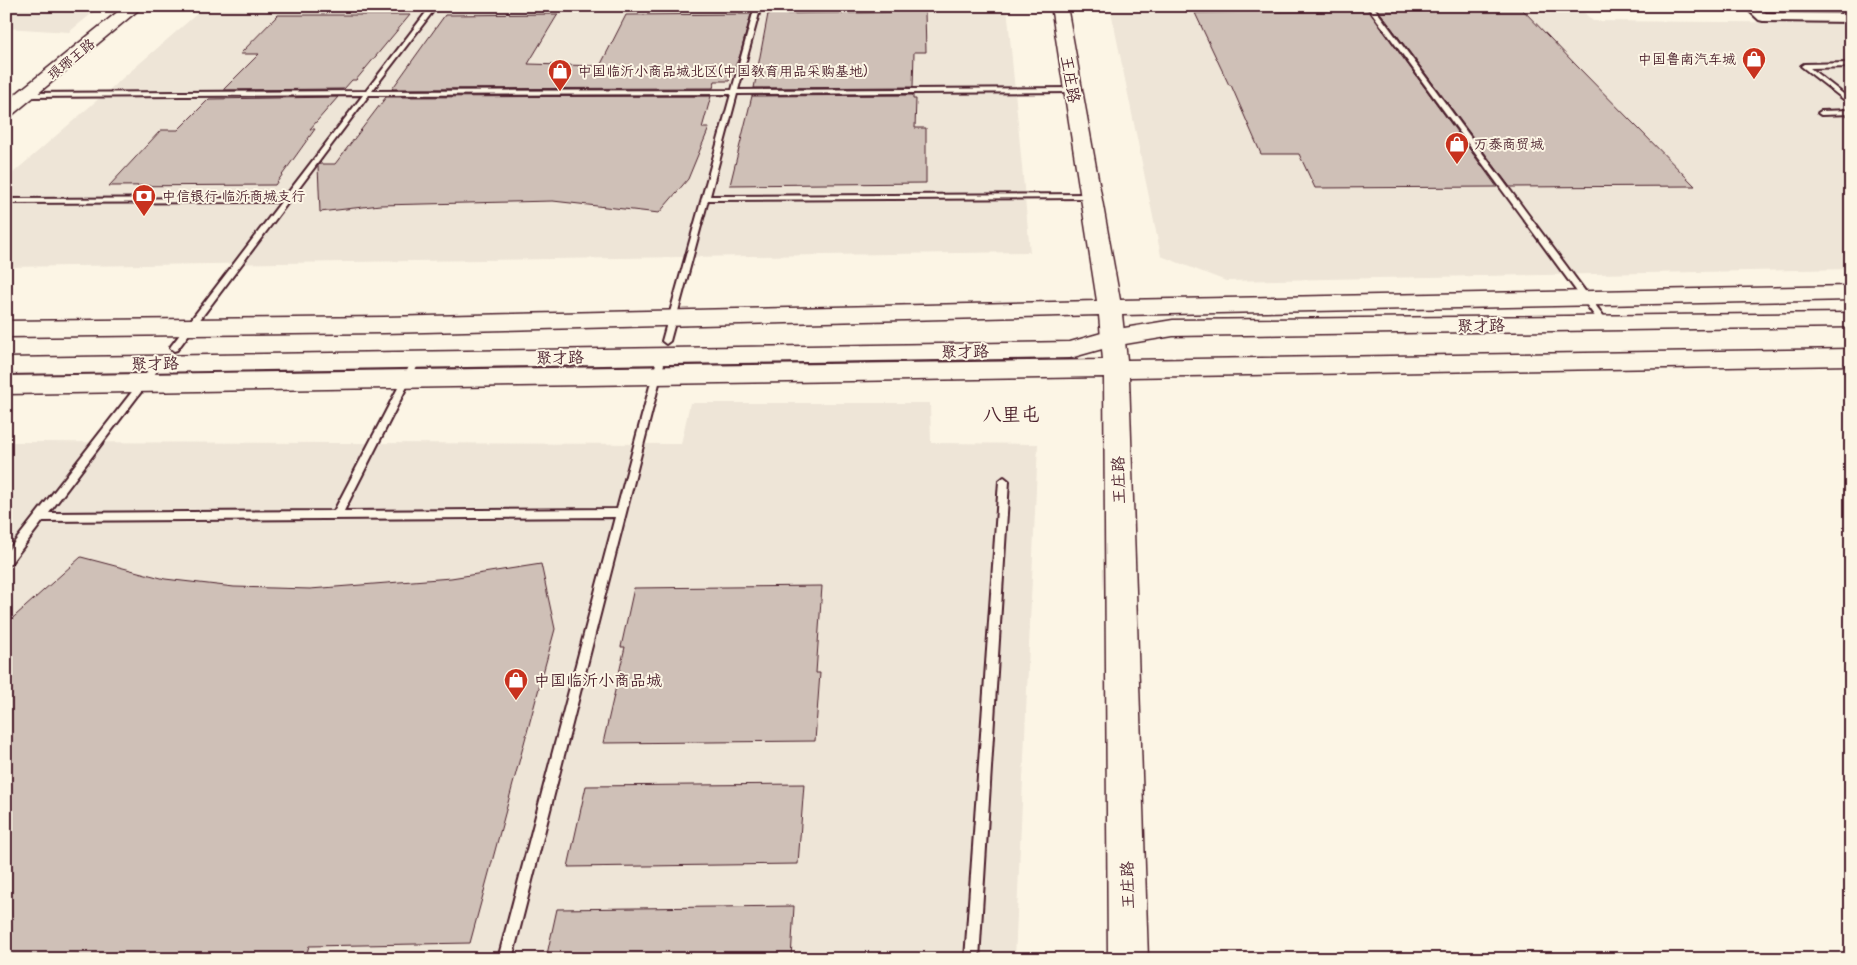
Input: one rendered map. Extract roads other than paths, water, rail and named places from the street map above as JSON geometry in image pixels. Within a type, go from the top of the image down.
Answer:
[{"type":"street","name":"琅琊王路","points":[[6,111],[135,6]]},
{"type":"street","name":"王庄路","points":[[1059,6],[1111,323],[1116,370],[1128,959]]},
{"type":"street","points":[[1750,6],[1763,17],[1851,18]]},
{"type":"street","points":[[6,385],[144,383],[412,369],[665,347],[1587,299],[1851,294]]},
{"type":"street","name":"聚才路","points":[[6,366],[166,356],[665,347],[1070,350],[1111,323],[1173,328],[1851,320]]},
{"type":"street","name":"聚才路","points":[[1111,323],[1171,344],[1851,334]]},
{"type":"street","points":[[6,330],[189,327],[665,347],[1116,370],[1851,357]]},
{"type":"street","name":"聚才路","points":[[6,350],[412,369]]},
{"type":"lane","points":[[6,561],[287,200],[434,6]]},
{"type":"lane","points":[[505,959],[665,347],[758,6]]},
{"type":"lane","points":[[1370,6],[1605,324]]},
{"type":"lane","points":[[1851,65],[1804,66],[1851,103]]},
{"type":"lane","points":[[26,95],[1073,90]]},
{"type":"lane","points":[[1821,113],[1851,112]]},
{"type":"lane","points":[[705,198],[1091,196]]},
{"type":"lane","points":[[6,201],[287,200]]},
{"type":"lane","points":[[337,515],[412,369]]},
{"type":"lane","points":[[972,959],[1004,481]]},
{"type":"lane","points":[[40,517],[621,513]]},
{"type":"place","name":"中国鲁南汽车城","points":[[1754,80]]},
{"type":"place","name":"中国临沂小商品城北区(中国教育用品采购基地)","points":[[560,92]]},
{"type":"place","name":"万泰商贸城","points":[[1457,165]]},
{"type":"place","name":"中信银行 临沂商城支行","points":[[144,217]]},
{"type":"place","name":"中国临沂小商品城","points":[[516,701]]},
{"type":"district","name":"八里屯","points":[[1011,414]]}]
